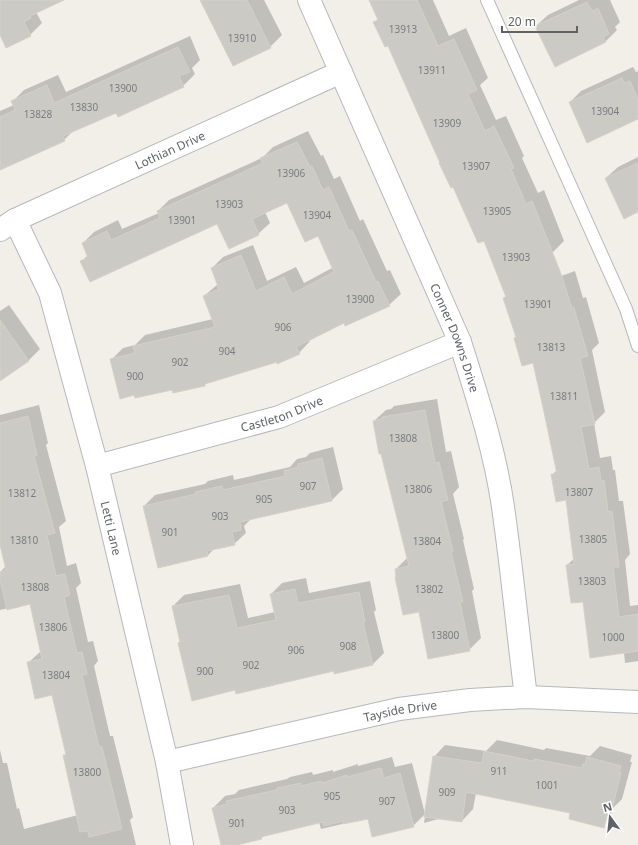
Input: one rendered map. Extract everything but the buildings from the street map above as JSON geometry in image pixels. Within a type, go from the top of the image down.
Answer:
[{"type":"street","name":"Conner Downs Drive","points":[[309,0],[460,342],[476,392],[493,458],[503,506],[526,697]]},
{"type":"street","name":"Lothian Drive","points":[[7,225],[341,72]]},
{"type":"street","name":"Letti Lane","points":[[7,225],[50,293],[97,466],[167,762],[182,845]]},
{"type":"street","name":"Castleton Drive","points":[[97,466],[279,417],[460,342]]},
{"type":"street","name":"Tayside Drive","points":[[167,762],[399,709],[470,700],[526,697],[638,702]]},
{"type":"lane","points":[[487,0],[596,240],[626,309],[638,346]]}]
